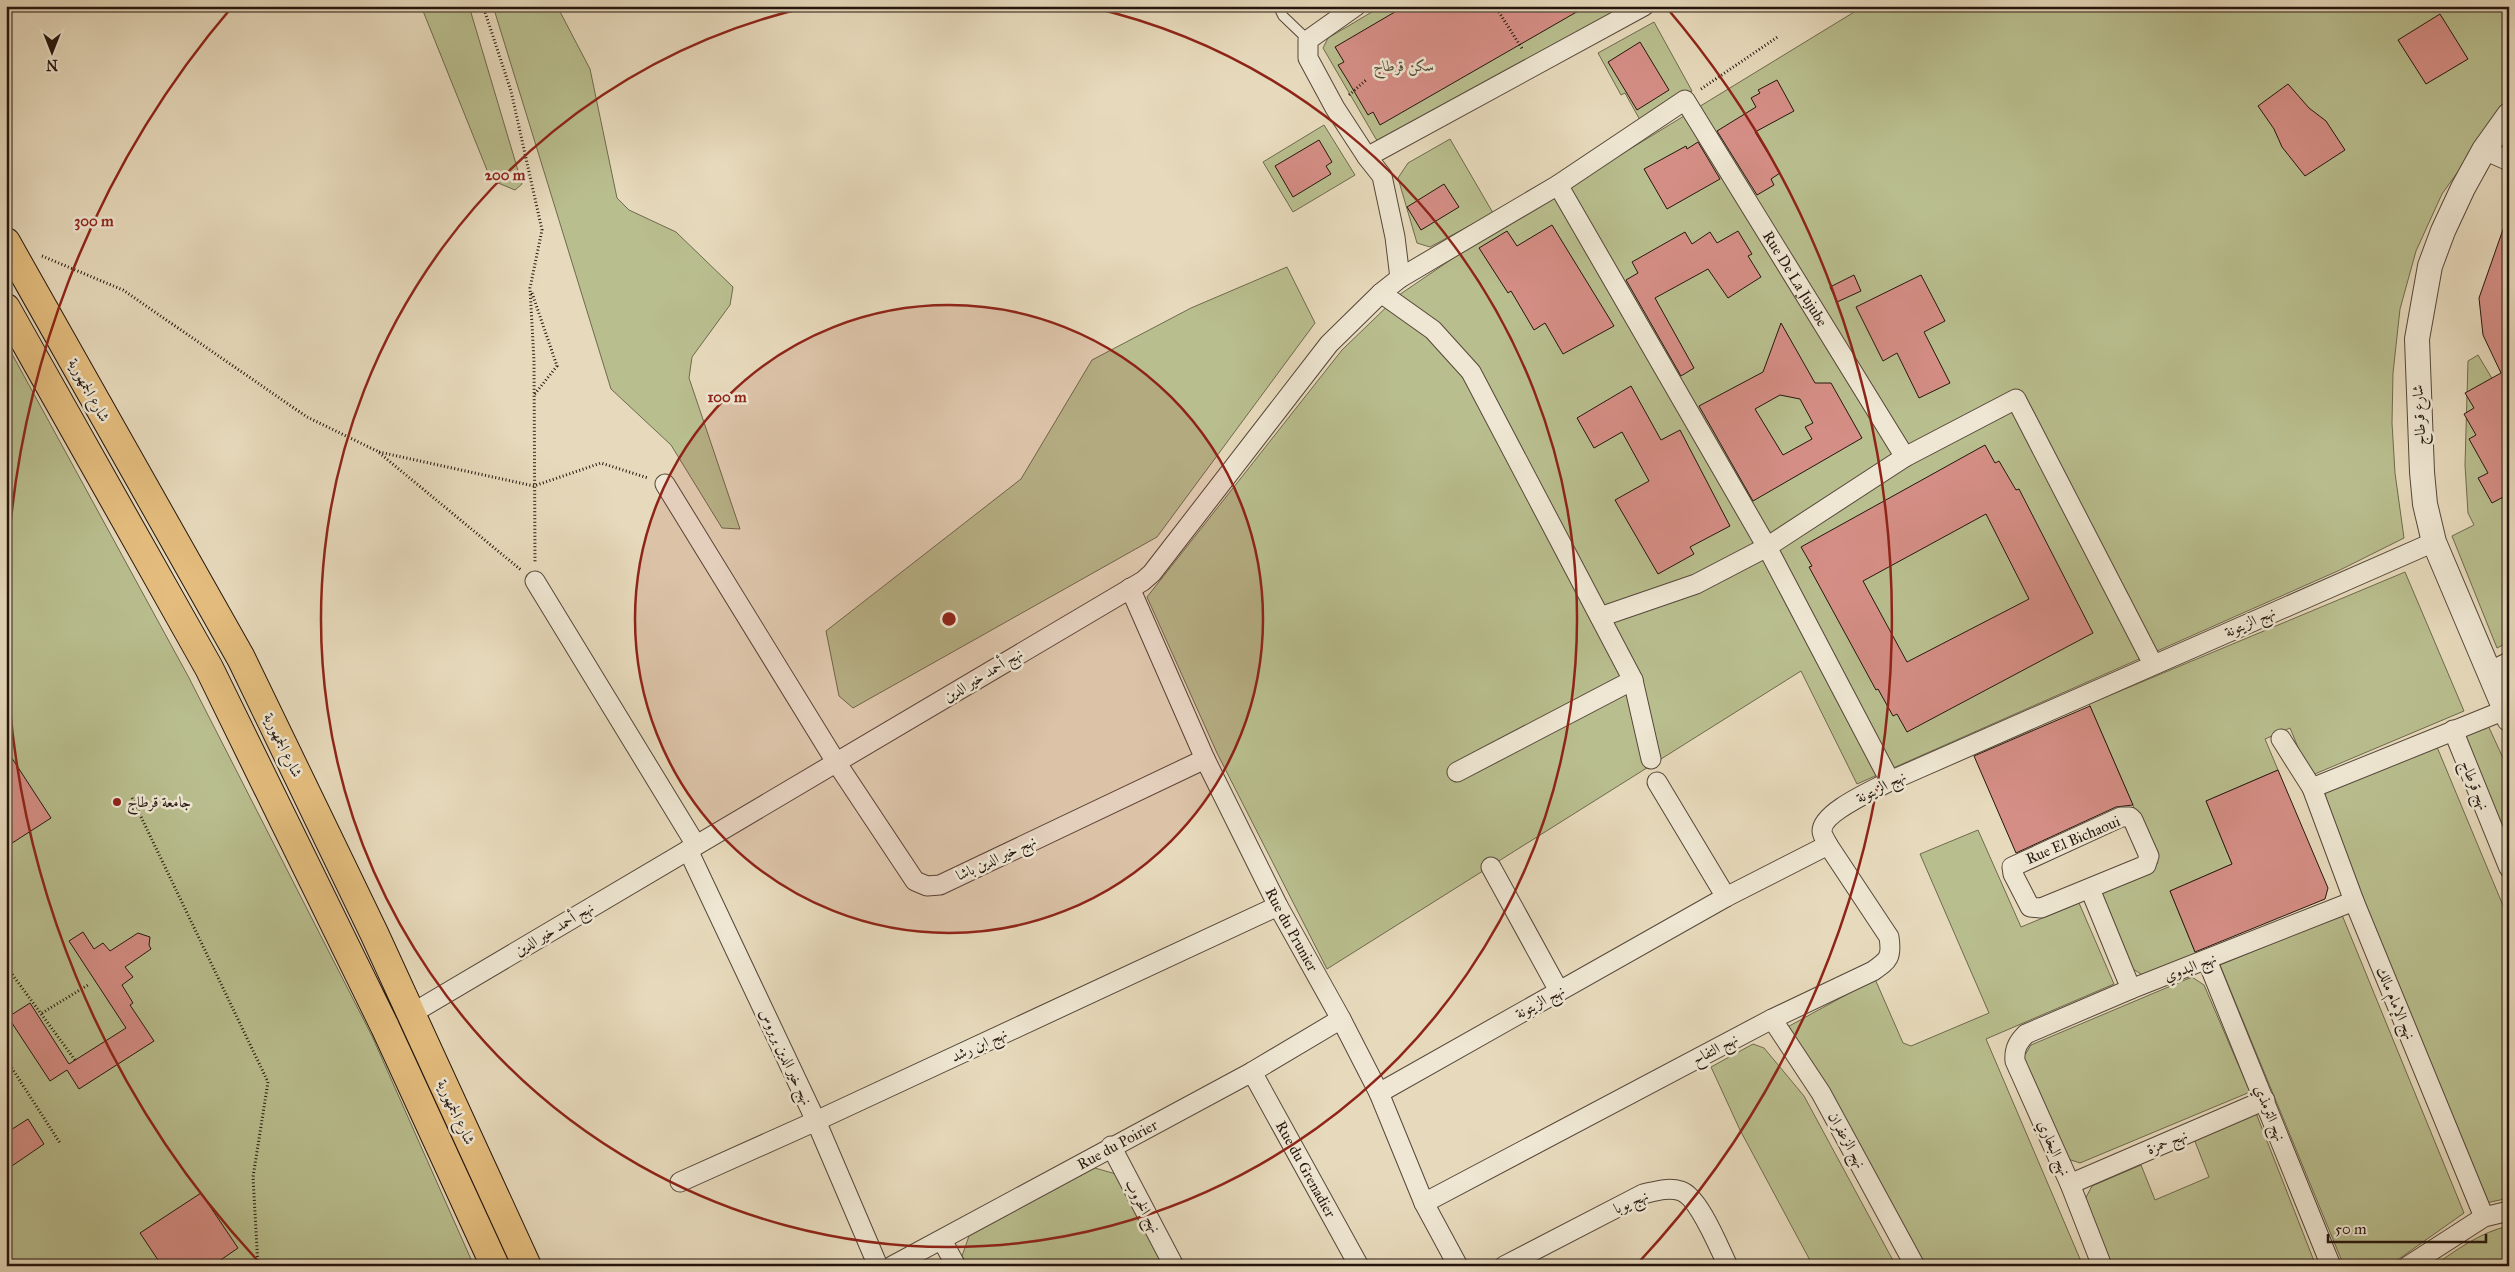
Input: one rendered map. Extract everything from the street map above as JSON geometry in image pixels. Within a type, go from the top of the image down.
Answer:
[{"type":"highway","name":"شارع الجمهورية","points":[[10,248],[241,658],[411,1014],[527,1266]]},
{"type":"highway","name":"شارع الجمهورية","points":[[6,308],[209,668],[385,1027],[495,1266]]},
{"type":"street","points":[[1356,6],[1308,40],[1308,58],[1334,108],[1382,176],[1395,237],[1400,278]]},
{"type":"street","points":[[1367,157],[1534,68],[1644,6]]},
{"type":"street","name":"نهج أحمد خير الدين","points":[[411,1014],[1130,588],[1152,573],[1329,344],[1381,293],[1400,278],[1558,185],[1685,100]]},
{"type":"street","name":"Rue De La Jujube","points":[[1685,100],[1905,457]]},
{"type":"street","name":"شارع قرطاج","points":[[2507,714],[2499,667],[2434,542],[2425,504],[2422,472],[2417,339],[2430,266],[2452,210],[2484,150],[2509,116]]},
{"type":"street","points":[[2484,150],[2509,161]]},
{"type":"street","points":[[1558,185],[1767,547],[1890,781]]},
{"type":"street","points":[[1381,293],[1433,330],[1472,372],[1633,680],[1651,759]]},
{"type":"street","points":[[1600,617],[1696,584],[1767,547],[1905,457],[2016,399],[2153,664]]},
{"type":"street","points":[[665,484],[836,762]]},
{"type":"street","name":"نهج الزيتونة","points":[[1379,1092],[1726,897],[1828,845],[1822,831],[1825,819],[1834,812],[1890,781],[2434,542]]},
{"type":"street","points":[[535,581],[692,847]]},
{"type":"street","name":"Rue du Prunier","points":[[1130,588],[1205,759],[1278,906],[1379,1092],[1424,1203],[1458,1266]]},
{"type":"street","points":[[1457,772],[1633,680]]},
{"type":"street","points":[[2312,788],[2453,730],[2507,714]]},
{"type":"street","name":"نهج قرطاج","points":[[2453,730],[2509,868]]},
{"type":"street","name":"نهج الإمام مالك","points":[[2281,739],[2312,788],[2354,901],[2484,1217]]},
{"type":"street","name":"نهج خير الدين باشا","points":[[836,762],[909,874],[915,881],[928,886],[940,885],[1205,759]]},
{"type":"street","points":[[1657,782],[1726,897]]},
{"type":"street","name":"Rue El Bichaoui","points":[[2121,817],[2130,818],[2149,856],[2148,862],[2090,889],[2034,909],[2028,905],[2012,867],[2121,817]]},
{"type":"street","name":"نهج التفاح","points":[[1424,1203],[1772,1019],[1873,971],[1887,962],[1891,950],[1890,937],[1828,845]]},
{"type":"street","name":"نهج خير الدين بربروس","points":[[692,847],[816,1121],[878,1266]]},
{"type":"street","points":[[1491,867],[1560,991]]},
{"type":"street","points":[[2090,889],[2131,989]]},
{"type":"street","name":"نهج البدوي","points":[[2026,1034],[2131,989],[2354,901]]},
{"type":"street","name":"نهج ابن رشد","points":[[680,1182],[816,1121],[1278,906]]},
{"type":"street","name":"نهج الترمذي","points":[[2207,960],[2331,1266]]},
{"type":"street","name":"Rue du Poirier","points":[[892,1266],[1111,1146],[1252,1072],[1341,1019]]},
{"type":"street","name":"نهج الزعفران","points":[[1772,1019],[1821,1093],[1915,1266]]},
{"type":"street","name":"نهج البخاري","points":[[2026,1034],[2016,1046],[2015,1061],[2070,1184],[2102,1266]]},
{"type":"street","name":"Rue du Grenadier","points":[[1252,1072],[1360,1266]]},
{"type":"street","name":"نهج حمزة","points":[[2070,1184],[2265,1100]]},
{"type":"street","name":"نهج الخروب","points":[[1111,1146],[1174,1266]]},
{"type":"street","name":"نهج يوبا","points":[[1504,1266],[1643,1194],[1663,1189],[1683,1192],[1696,1203],[1728,1266]]},
{"type":"street","points":[[2408,1266],[2484,1217],[2509,1211]]},
{"type":"street","points":[[942,1240],[956,1266]]},
{"type":"lane","points":[[1278,6],[1283,16],[1308,40]]},
{"type":"path","points":[[483,6],[512,91],[542,230],[530,288],[534,395],[535,581]]},
{"type":"path","points":[[1495,6],[1534,68]]},
{"type":"path","points":[[1685,100],[1779,36]]},
{"type":"path","points":[[10,248],[27,250],[124,290],[307,417],[377,451],[534,486],[601,462],[665,484]]},
{"type":"path","points":[[530,288],[557,366],[534,395]]},
{"type":"path","points":[[377,451],[535,581]]},
{"type":"path","points":[[132,798],[268,1082],[253,1177],[258,1266]]},
{"type":"path","points":[[6,966],[75,1060]]},
{"type":"path","points":[[42,1013],[88,985]]},
{"type":"path","points":[[6,1059],[60,1143]]},
{"type":"green space","points":[[421,6],[469,6],[522,184],[515,190],[491,180]]},
{"type":"green space","points":[[493,6],[557,6],[590,69],[617,198],[629,210],[676,232],[733,287],[730,305],[692,357],[689,378],[740,529],[722,528],[671,445],[611,389]]},
{"type":"green space","name":"سكن قرطاج","points":[[1382,6],[1628,6],[1386,146],[1376,139],[1323,48],[1328,38]]},
{"type":"green space","points":[[1864,6],[2509,6],[2509,100],[2442,194],[2416,251],[2400,309],[2393,373],[2392,423],[2395,473],[2404,538],[2340,570],[1857,784],[1801,671],[1327,969],[1217,753],[1147,597],[1342,350],[1399,295],[1468,248]]},
{"type":"green space","points":[[1654,22],[1692,91],[1640,120],[1625,93],[1621,95],[1598,53]]},
{"type":"green space","points":[[1324,125],[1355,175],[1293,212],[1263,162]]},
{"type":"green space","points":[[1450,139],[1493,213],[1430,247],[1417,243],[1398,178],[1408,163]]},
{"type":"green space","points":[[1287,267],[1315,323],[1157,537],[853,708],[839,696],[826,631],[1021,479],[1092,360],[1191,308]]},
{"type":"green space","name":"جامعة قرطاج","points":[[6,343],[188,676],[372,1036],[474,1266],[6,1266]]},
{"type":"green space","points":[[2478,355],[2509,407],[2509,642],[2497,648],[2452,536],[2474,525],[2468,513],[2465,465],[2468,361]]},
{"type":"green space","points":[[2405,572],[2464,711],[2310,776],[2290,728],[2265,739],[2278,770],[2206,801],[2232,864],[2170,891],[2196,954],[2144,976],[2130,967],[2101,898],[2104,886],[2158,863],[2089,704]]},
{"type":"green space","points":[[2486,721],[2509,771],[2509,857],[2458,732]]},
{"type":"green space","points":[[2437,747],[2509,920],[2509,1198],[2486,1203],[2321,807],[2326,792]]},
{"type":"green space","points":[[1978,830],[2021,927],[2079,903],[2114,984],[1986,1039],[2083,1266],[1926,1266],[1823,1080],[1782,1030],[1875,979],[1903,1043],[1911,1046],[1989,1013],[1920,854]]},
{"type":"green space","points":[[2342,915],[2464,1213],[2389,1266],[2344,1266],[2220,965]]},
{"type":"green space","points":[[2192,977],[2204,985],[2250,1092],[2080,1163],[2065,1158],[2023,1058],[2031,1045]]},
{"type":"green space","points":[[1753,1044],[1764,1048],[1804,1096],[1896,1266],[1813,1266],[1740,1130],[1711,1067]]},
{"type":"green space","points":[[2256,1113],[2316,1266],[2109,1266],[2083,1203],[2092,1186],[2141,1165],[2155,1200],[2209,1177],[2194,1139]]},
{"type":"green space","points":[[1095,1168],[1116,1174],[1164,1266],[967,1266],[962,1256],[969,1236]]},
{"type":"green space","points":[[2509,1226],[2509,1266],[2433,1266],[2479,1237]]},
{"type":"building","name":"سكن قرطاج","points":[[1405,6],[1587,6],[1380,125],[1373,112],[1368,115],[1338,65],[1344,62],[1335,47]]},
{"type":"building","points":[[2440,14],[2468,59],[2426,84],[2398,40]]},
{"type":"building","points":[[1640,42],[1669,90],[1637,110],[1608,62]]},
{"type":"building","points":[[1777,80],[1794,111],[1755,132],[1780,173],[1771,179],[1774,185],[1757,195],[1717,131],[1756,107],[1751,98],[1760,93],[1758,90]]},
{"type":"building","points":[[2288,84],[2309,108],[2326,121],[2345,150],[2305,176],[2282,147],[2274,129],[2258,106]]},
{"type":"building","points":[[1319,140],[1332,162],[1326,166],[1331,174],[1293,197],[1275,166]]},
{"type":"building","points":[[1698,142],[1720,179],[1667,209],[1644,169],[1686,146],[1687,149]]},
{"type":"building","points":[[1444,184],[1459,207],[1421,230],[1407,207]]},
{"type":"building","points":[[2507,218],[2509,218],[2509,494],[2492,503],[2478,478],[2488,473],[2469,439],[2476,435],[2464,414],[2474,408],[2465,393],[2501,373],[2483,335],[2479,298]]},
{"type":"building","points":[[1552,225],[1614,326],[1563,354],[1545,323],[1534,330],[1511,291],[1508,293],[1479,248],[1507,231],[1517,246]]},
{"type":"building","points":[[1738,231],[1752,254],[1748,256],[1761,277],[1728,298],[1708,269],[1655,298],[1694,368],[1681,376],[1626,280],[1638,273],[1632,262],[1685,232],[1692,244],[1710,232],[1717,243]]},
{"type":"building","points":[[1854,275],[1861,291],[1837,302],[1830,287]]},
{"type":"building","points":[[1921,275],[1945,321],[1924,332],[1950,383],[1919,398],[1897,353],[1883,361],[1856,307]]},
{"type":"building","points":[[1781,323],[1815,383],[1831,383],[1862,438],[1753,501],[1699,406],[1763,372]],"holes":[[[1780,395],[1800,399],[1813,423],[1805,427],[1812,439],[1783,455],[1755,409]]]},
{"type":"building","points":[[1631,386],[1661,440],[1680,430],[1730,526],[1690,547],[1694,554],[1658,574],[1615,500],[1649,481],[1622,432],[1594,448],[1577,418]]},
{"type":"building","points":[[1985,445],[1995,463],[1999,461],[2016,490],[2019,489],[2093,633],[1907,732],[1897,714],[1893,716],[1878,689],[1876,690],[1809,567],[1812,566],[1801,547]],"holes":[[[1986,514],[2029,599],[1907,662],[1863,581]]]},
{"type":"building","points":[[2090,706],[2133,805],[2116,807],[2016,853],[1974,756]]},
{"type":"building","points":[[6,749],[51,818],[6,847]]},
{"type":"building","points":[[2278,770],[2328,888],[2325,899],[2195,952],[2170,891],[2232,864],[2206,801]]},
{"type":"building","points":[[83,932],[94,949],[103,943],[110,951],[138,933],[150,937],[149,945],[151,949],[125,967],[133,977],[122,985],[133,1003],[130,1005],[154,1041],[79,1089],[67,1070],[50,1081],[8,1017],[30,1003],[69,1064],[126,1028],[69,941]]},
{"type":"building","points":[[28,1119],[44,1144],[6,1170],[6,1133]]},
{"type":"building","points":[[201,1193],[238,1248],[212,1266],[162,1266],[140,1233]]},
{"type":"place","name":"جامعة قرطاج","points":[[117,802]]}]
